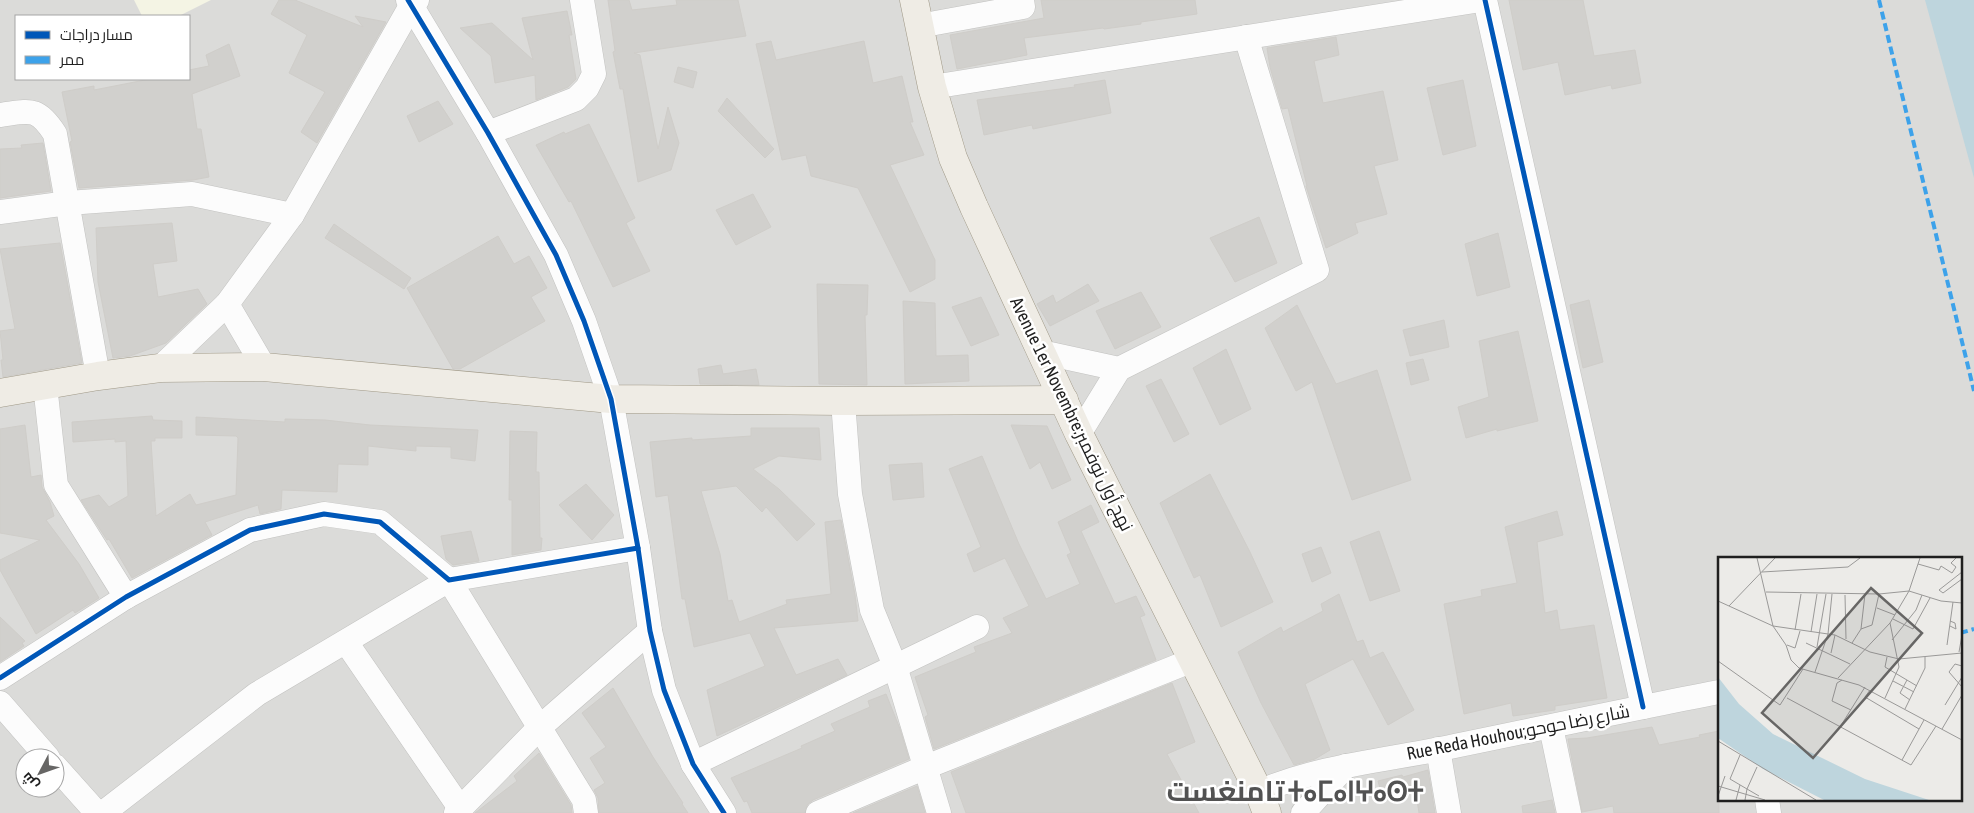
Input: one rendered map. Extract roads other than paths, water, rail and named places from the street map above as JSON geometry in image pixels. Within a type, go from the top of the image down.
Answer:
[{"type":"main road","name":"Avenue 1er Novembre;نهج أول نوفمبر","points":[[914,0],[932,86],[953,158],[1079,434],[1263,803]]},
{"type":"main road","points":[[0,393],[98,376],[160,368],[264,367],[611,399],[1064,400]]},
{"type":"street","points":[[488,133],[576,99],[587,88],[594,74],[582,0]]},
{"type":"street","points":[[919,26],[1023,7],[1022,0]]},
{"type":"street","points":[[932,86],[1483,0],[1643,707]]},
{"type":"street","points":[[413,1],[556,255],[584,321],[611,399],[638,548],[650,631],[664,690],[693,764],[724,813]]},
{"type":"street","points":[[160,368],[227,304],[292,215],[413,1]]},
{"type":"street","points":[[1079,434],[1119,369],[1317,270],[1246,37]]},
{"type":"street","points":[[0,114],[31,111],[45,118],[55,134],[98,376]]},
{"type":"street","points":[[0,212],[68,204],[192,194],[292,215]]},
{"type":"street","points":[[227,304],[264,367]]},
{"type":"street","points":[[1041,352],[1119,369]]},
{"type":"street","points":[[45,385],[56,485],[126,597]]},
{"type":"street","points":[[843,401],[850,494],[872,610],[895,666],[939,813]]},
{"type":"street","points":[[0,678],[126,597],[250,530],[324,514],[380,522],[449,580],[584,800],[586,813]]},
{"type":"street","points":[[103,813],[257,694],[449,580],[638,548]]},
{"type":"street","points":[[693,764],[978,628]]},
{"type":"street","points":[[346,642],[458,810],[540,727],[650,631]]},
{"type":"street","points":[[818,813],[926,767],[1193,660]]},
{"type":"street","name":"Rue Reda Houhou;شارع رضا حوحو","points":[[1263,803],[1293,779],[1346,766],[1551,727],[1718,692]]},
{"type":"street","points":[[0,703],[39,748]]},
{"type":"street","points":[[1551,727],[1569,813]]},
{"type":"street","points":[[1438,749],[1449,813]]},
{"type":"street","points":[[1303,813],[1346,766]]},
{"type":"street","points":[[65,777],[96,813]]},
{"type":"street","points":[[1768,800],[1769,813]]},
{"type":"water","points":[[1925,0],[1974,0],[1974,178]]},
{"type":"district","name":"تامنغست ⵜⴰⵎⴰⵏⵖⴰⵙⵜ","points":[[1295,791]]}]
